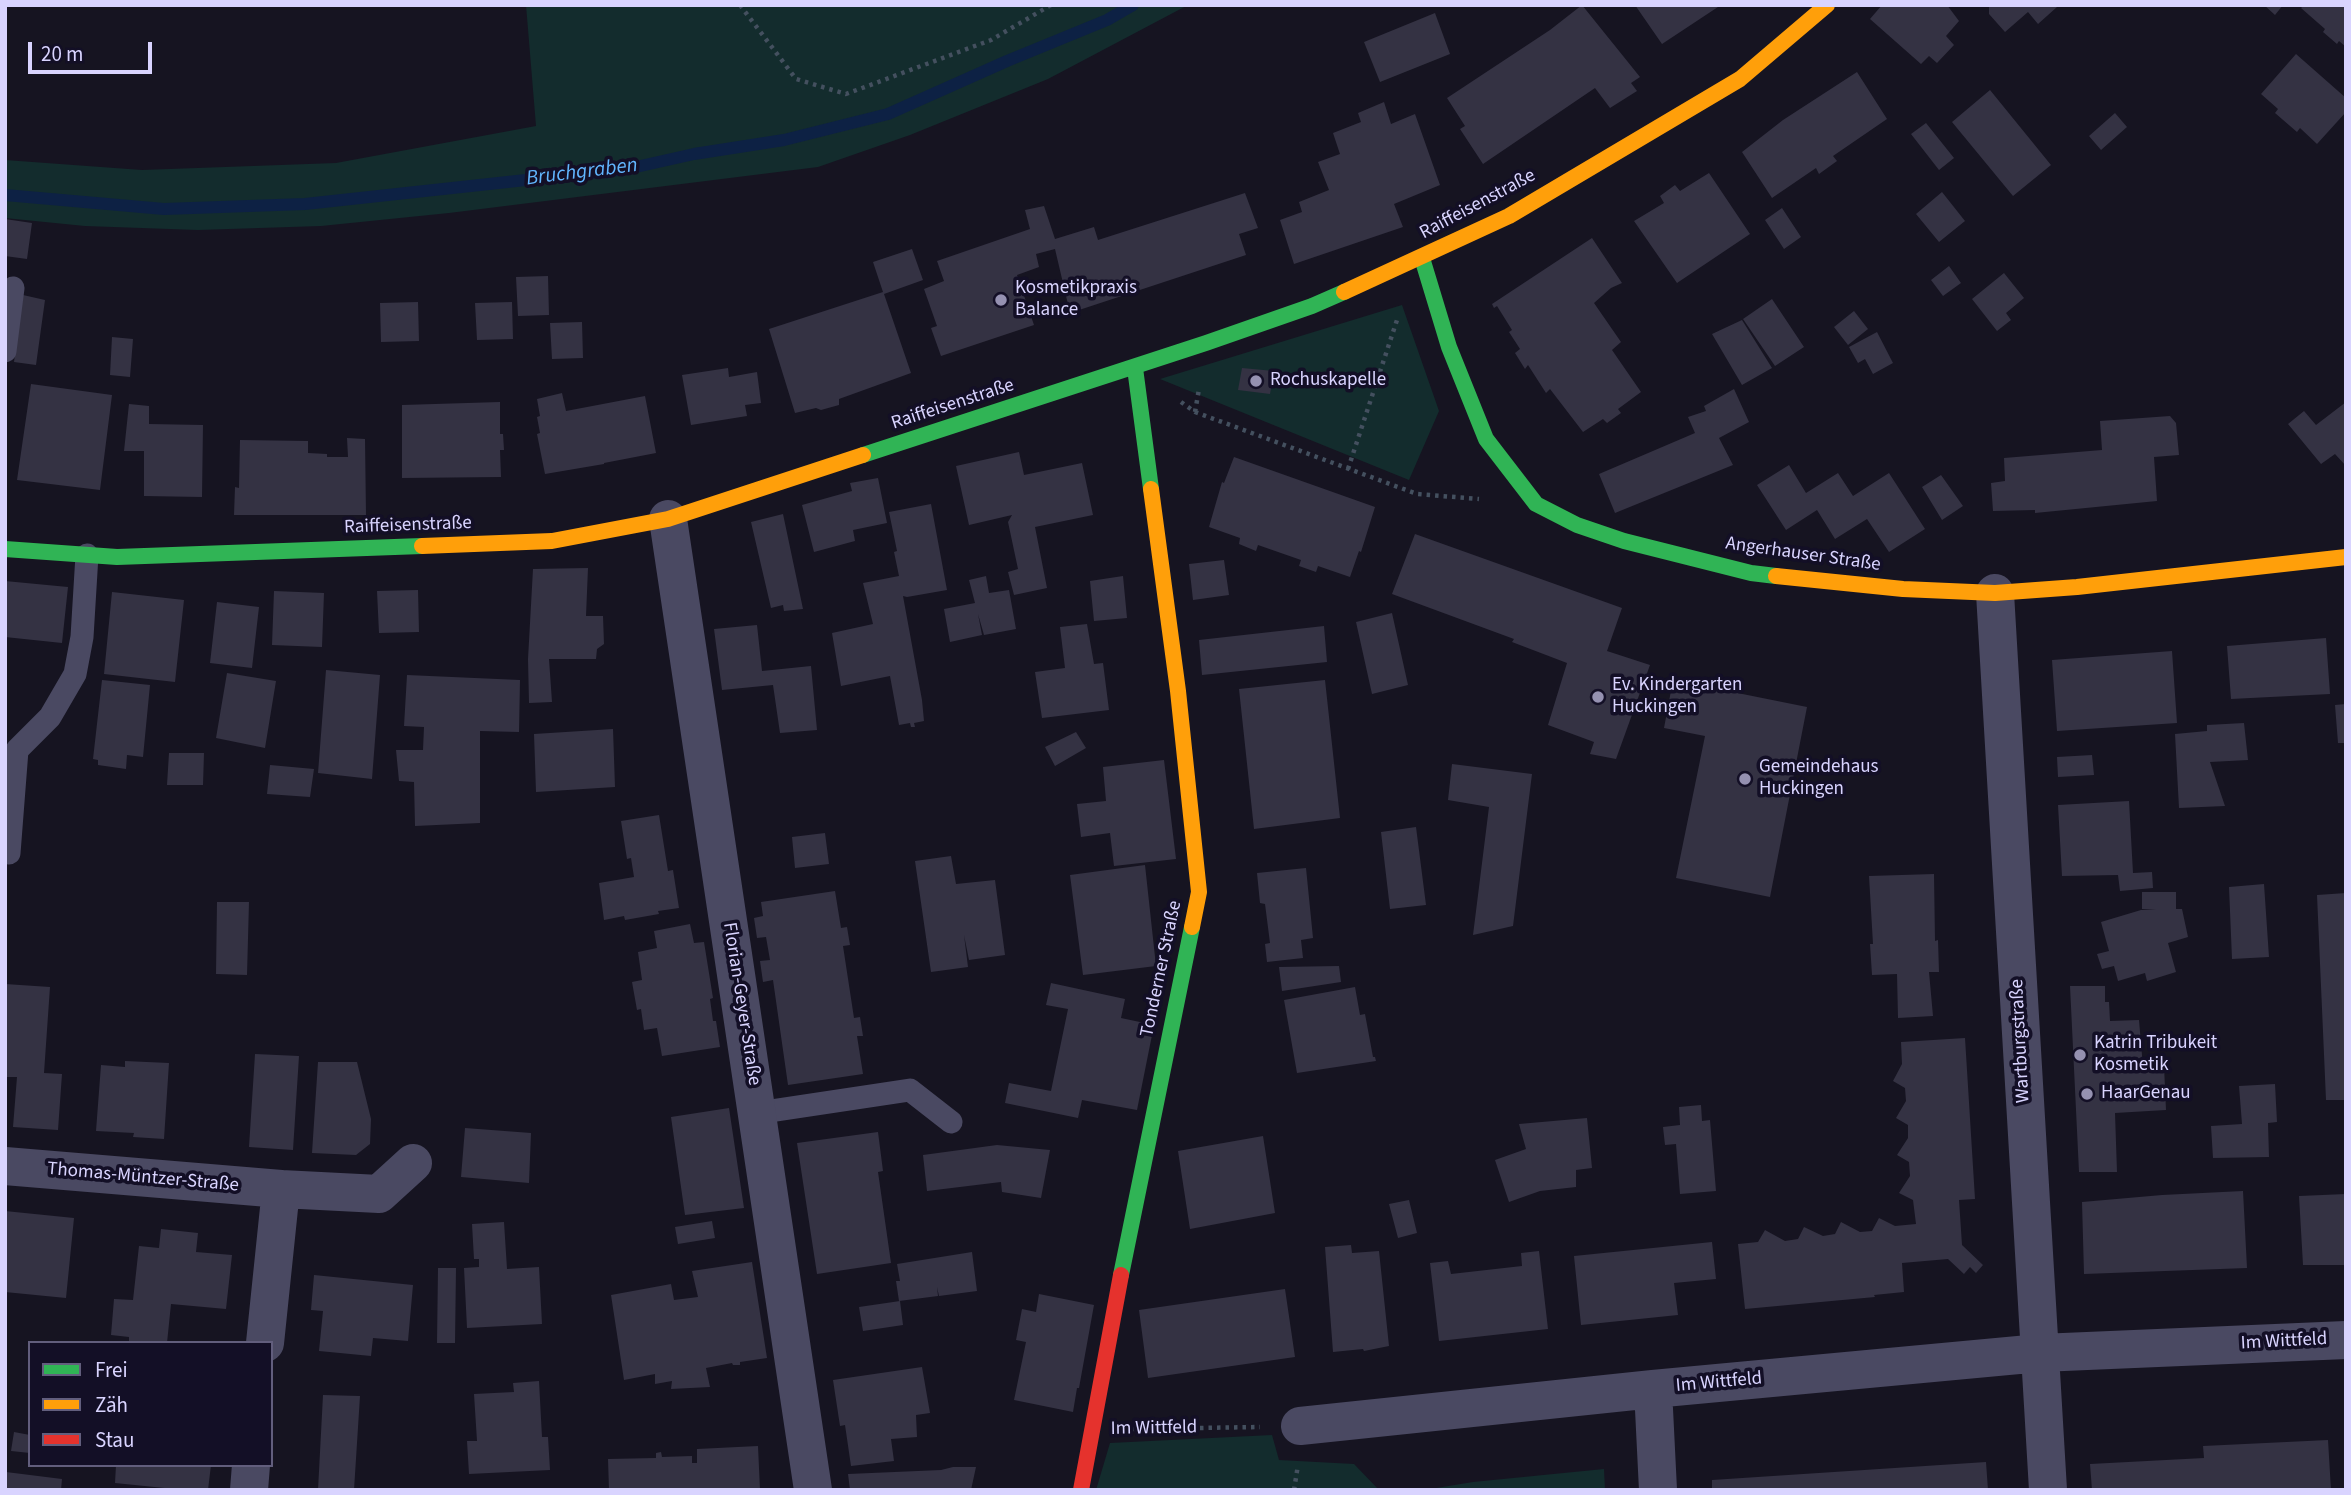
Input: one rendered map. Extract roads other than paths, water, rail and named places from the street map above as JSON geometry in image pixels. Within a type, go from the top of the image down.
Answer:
[{"type":"street","name":"Raiffeisenstraße","points":[[5,549],[117,557],[552,541],[668,519],[1135,368],[1312,306],[1422,258],[1510,216],[1740,79],[1827,5]]},
{"type":"street","name":"Angerhauser Straße","points":[[1422,258],[1449,347],[1486,439],[1536,504],[1577,525],[1624,541],[1751,573],[1903,589],[1995,593],[2077,587],[2346,557]]},
{"type":"street","name":"Tonderner Straße","points":[[1081,1490],[1124,1258],[1199,892],[1178,691],[1135,368]]},
{"type":"street","name":"Florian-Geyer-Straße","points":[[668,519],[813,1490]]},
{"type":"street","name":"Wartburgstraße","points":[[1995,593],[2049,1490]]},
{"type":"street","name":"Thomas-Müntzer-Straße","points":[[5,1167],[379,1194],[413,1163]]},
{"type":"street","points":[[265,1341],[281,1189]]},
{"type":"street","name":"Im Wittfeld","points":[[1300,1426],[1653,1389],[2040,1353],[2346,1340]]},
{"type":"street","points":[[1653,1389],[1658,1490]]},
{"type":"street","points":[[249,1490],[251,1467]]},
{"type":"lane","points":[[5,351],[13,288]]},
{"type":"lane","points":[[9,853],[17,750],[50,717],[75,674],[82,637],[87,555]]},
{"type":"lane","points":[[757,1112],[910,1090],[951,1122]]},
{"type":"waterway","name":"Bruchgraben","points":[[5,195],[164,209],[305,204],[627,169],[694,154],[784,140],[888,114],[1107,20],[1133,5]]},
{"type":"place","name":"Kosmetikpraxis Balance","points":[[1001,300]]},
{"type":"place","name":"Rochuskapelle","points":[[1256,381]]},
{"type":"place","name":"Ev. Kindergarten Huckingen","points":[[1598,697]]},
{"type":"place","name":"Gemeindehaus Huckingen","points":[[1745,779]]},
{"type":"place","name":"Katrin Tribukeit Kosmetik","points":[[2080,1055]]},
{"type":"place","name":"HaarGenau","points":[[2087,1094]]}]
